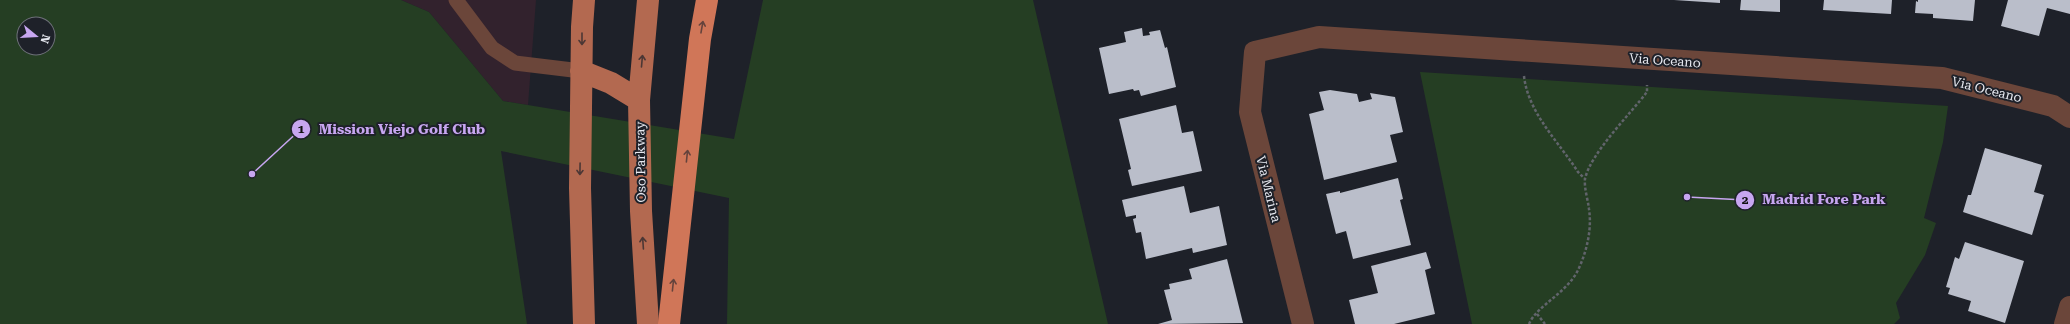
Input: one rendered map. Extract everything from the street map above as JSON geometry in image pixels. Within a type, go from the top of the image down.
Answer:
[{"type":"highway","points":[[669,324],[700,40],[707,0]]},
{"type":"main road","points":[[584,0],[581,71],[580,188],[584,324]]},
{"type":"main road","name":"Oso Parkway","points":[[648,0],[639,100],[641,211],[648,324]]},
{"type":"main road","points":[[581,71],[611,83],[639,100]]},
{"type":"street","name":"Via Oceano","points":[[1255,52],[1319,37],[1942,78],[2053,106],[2070,117]]},
{"type":"street","name":"Via Marina","points":[[1255,52],[1250,112],[1303,324]]},
{"type":"street","points":[[2065,324],[2070,307]]},
{"type":"lane","points":[[456,0],[492,48],[515,63],[581,71]]},
{"type":"path","points":[[1524,51],[1524,75],[1529,98],[1539,117],[1578,172],[1585,179]]},
{"type":"path","points":[[1529,324],[1537,314],[1570,282],[1583,258],[1591,222],[1585,179],[1595,158],[1608,139],[1647,92],[1649,59]]},
{"type":"path","points":[[1537,314],[1545,324]]},
{"type":"shaded area","points":[[401,0],[536,0],[528,105],[503,101],[429,12]]},
{"type":"green space","points":[[0,0],[401,0],[429,12],[503,101],[734,139],[763,0],[1033,0],[1108,324],[727,324],[729,198],[501,151],[527,324],[0,324]]},
{"type":"green space","points":[[1420,72],[1948,106],[1943,142],[1924,218],[1936,223],[1925,255],[1896,303],[1900,318],[1894,324],[1472,324]]},
{"type":"building","points":[[1674,0],[1720,0],[1720,3]]},
{"type":"building","points":[[1741,0],[1780,0],[1780,12],[1740,10]]},
{"type":"building","points":[[1824,0],[1892,0],[1891,14],[1823,10]]},
{"type":"building","points":[[1918,0],[1975,0],[1973,21],[1933,18],[1933,14],[1915,13],[1916,1],[1918,2]]},
{"type":"building","points":[[2008,0],[2070,0],[2070,14],[2047,8],[2039,36],[2001,26]]},
{"type":"building","points":[[1142,28],[1143,36],[1150,35],[1149,32],[1160,30],[1165,48],[1167,47],[1176,87],[1141,96],[1139,90],[1134,91],[1133,89],[1109,94],[1099,48],[1126,42],[1124,32]]},
{"type":"building","points":[[1330,90],[1357,94],[1359,102],[1372,99],[1370,93],[1395,97],[1403,132],[1390,135],[1397,162],[1324,180],[1309,114],[1324,110],[1319,92]]},
{"type":"building","points":[[1176,105],[1182,133],[1193,131],[1202,171],[1132,186],[1128,170],[1131,169],[1119,119]]},
{"type":"building","points":[[1985,148],[2042,165],[2034,192],[2044,195],[2032,235],[1963,212],[1968,195],[1971,195]]},
{"type":"building","points":[[1398,178],[1403,199],[1400,200],[1411,245],[1353,259],[1346,231],[1336,234],[1326,194],[1340,191],[1340,193]]},
{"type":"building","points":[[1184,186],[1190,213],[1219,206],[1227,245],[1193,253],[1192,248],[1146,259],[1141,232],[1136,233],[1133,219],[1136,218],[1136,215],[1126,217],[1122,200]]},
{"type":"building","points":[[1965,242],[2024,261],[2005,323],[1968,311],[1971,301],[1948,294],[1950,288],[1946,287],[1955,257],[1959,259]]},
{"type":"building","points":[[1426,252],[1431,268],[1425,270],[1435,314],[1394,324],[1355,324],[1349,300],[1378,293],[1371,266]]},
{"type":"building","points":[[1227,259],[1243,323],[1158,324],[1172,320],[1164,290],[1170,289],[1169,284],[1192,279],[1189,269]]},
{"type":"place","name":"Mission Viejo Golf Club","points":[[252,174]]},
{"type":"place","name":"Madrid Fore Park","points":[[1687,197]]}]
